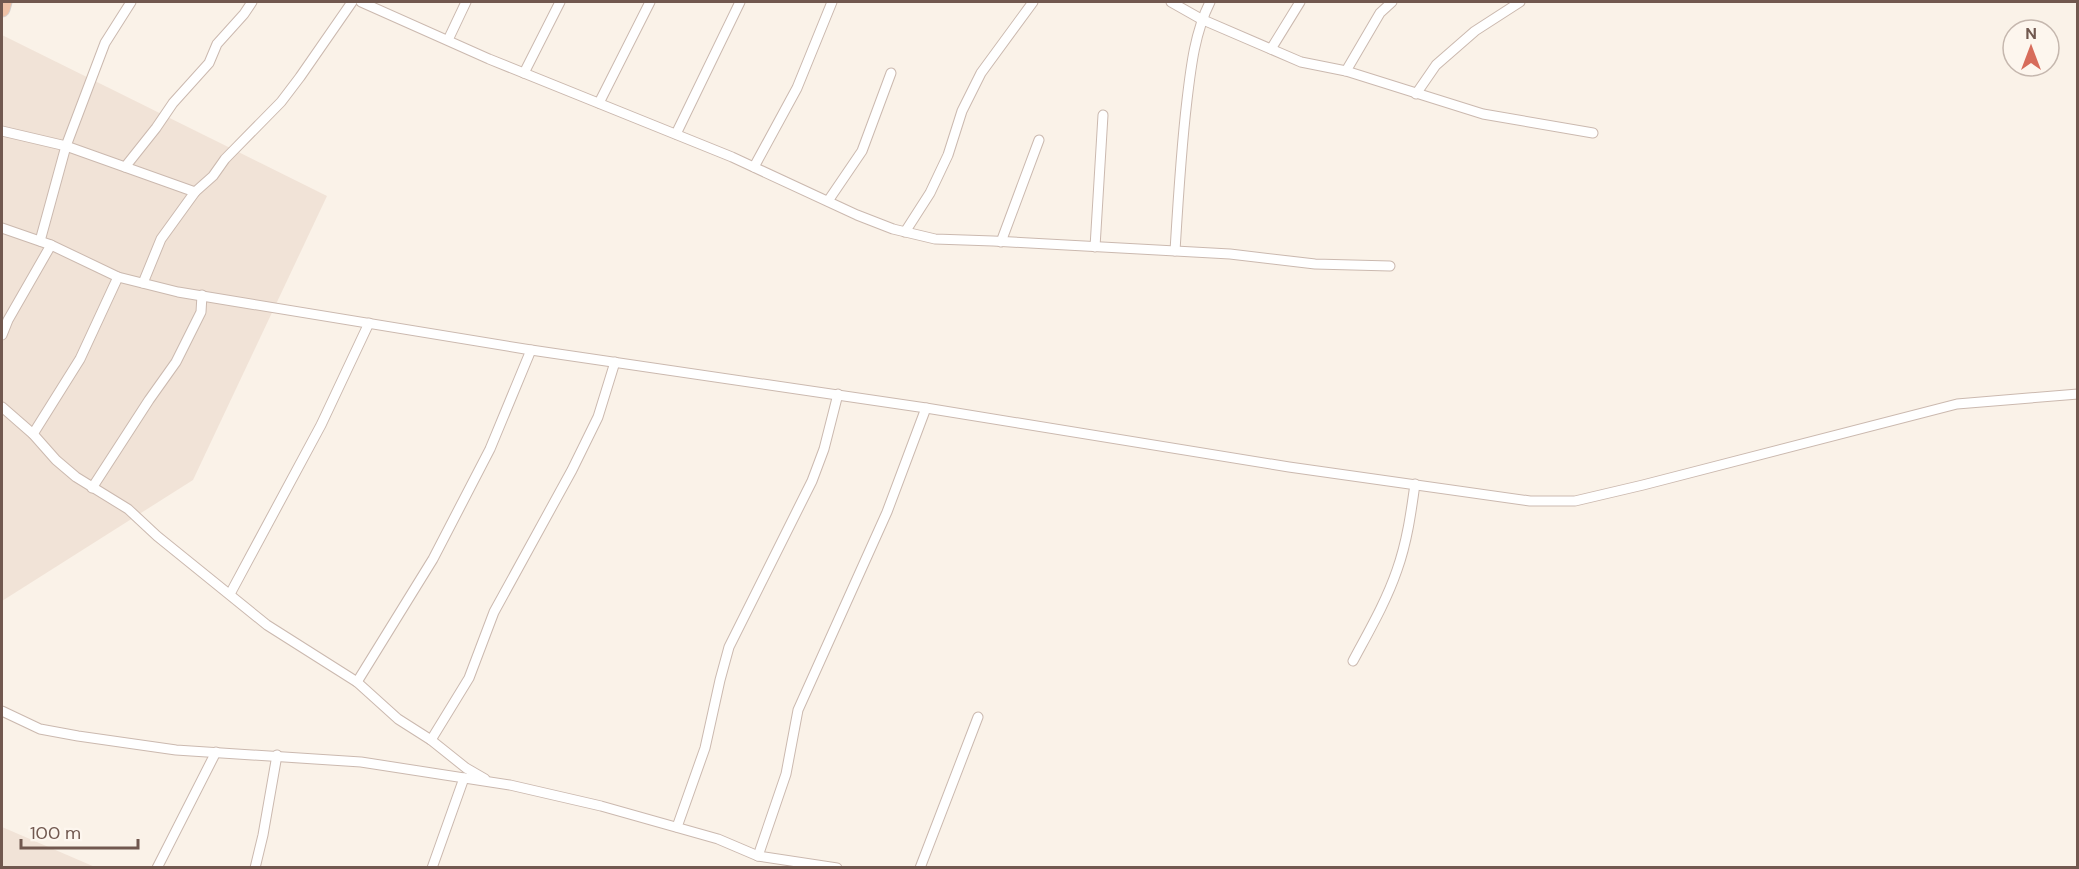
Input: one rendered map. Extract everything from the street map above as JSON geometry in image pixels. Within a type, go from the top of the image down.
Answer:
[{"type":"highway","points":[[2,9],[4,2]]},
{"type":"street","points":[[40,242],[66,146],[105,43],[131,2]]},
{"type":"street","points":[[125,168],[173,103],[209,63],[217,44],[252,2]]},
{"type":"street","points":[[143,283],[161,239],[195,192],[213,177],[225,159],[281,102],[352,2]]},
{"type":"street","points":[[362,2],[524,73],[754,167],[857,215],[905,232],[935,239],[1230,254],[1315,264],[1390,266]]},
{"type":"street","points":[[448,40],[466,2]]},
{"type":"street","points":[[524,73],[560,2]]},
{"type":"street","points":[[599,103],[650,2]]},
{"type":"street","points":[[676,134],[740,2]]},
{"type":"street","points":[[754,167],[797,88],[832,2]]},
{"type":"street","points":[[905,232],[930,193],[948,155],[962,111],[981,74],[1033,2]]},
{"type":"street","points":[[1171,2],[1201,19],[1301,62],[1346,71],[1483,114],[1593,133]]},
{"type":"street","points":[[1175,251],[1190,73],[1201,19],[1210,2]]},
{"type":"street","points":[[1270,49],[1300,2]]},
{"type":"street","points":[[1346,71],[1380,14],[1392,2]]},
{"type":"street","points":[[1416,94],[1436,65],[1475,31],[1520,2]]},
{"type":"street","points":[[828,201],[862,151],[891,73]]},
{"type":"street","points":[[1095,247],[1103,115]]},
{"type":"street","points":[[2,131],[66,146],[195,192]]},
{"type":"street","points":[[1001,242],[1039,140]]},
{"type":"street","points":[[2,228],[51,245],[118,277],[178,292],[531,350],[838,394],[1289,467],[1530,501],[1575,501],[1957,405],[2078,394]]},
{"type":"street","points":[[2,335],[8,320],[51,245]]},
{"type":"street","points":[[33,434],[80,359],[118,277]]},
{"type":"street","points":[[92,488],[176,362],[201,312],[202,295]]},
{"type":"street","points":[[230,594],[321,425],[369,323]]},
{"type":"street","points":[[357,682],[433,559],[490,449],[531,350]]},
{"type":"street","points":[[431,740],[469,678],[494,612],[587,440],[598,417],[615,362]]},
{"type":"street","points":[[677,827],[705,748],[729,647],[812,481],[824,449],[838,394]]},
{"type":"street","points":[[2,407],[33,434],[57,460],[92,488],[128,509],[267,625],[357,682],[398,719],[431,740],[466,768],[490,782]]},
{"type":"street","points":[[758,856],[786,774],[798,710],[887,512],[926,408]]},
{"type":"street","points":[[1353,661],[1380,612],[1397,570],[1410,519],[1415,484]]},
{"type":"street","points":[[2,711],[40,729],[78,736],[176,750],[361,762],[490,782],[601,806],[718,839],[758,856],[837,867]]},
{"type":"street","points":[[920,867],[978,717]]},
{"type":"street","points":[[157,867],[216,752]]},
{"type":"street","points":[[255,867],[277,755]]},
{"type":"street","points":[[432,867],[464,778]]},
{"type":"shaded area","points":[[2,35],[327,196],[193,480],[2,601]]},
{"type":"shaded area","points":[[2,827],[95,867],[2,867]]}]
